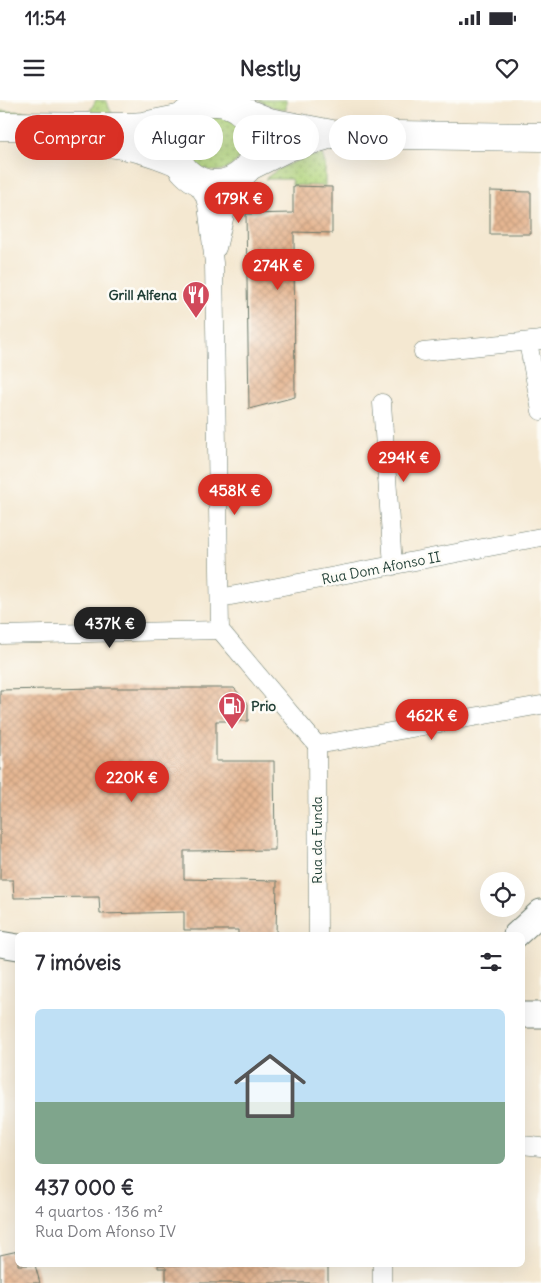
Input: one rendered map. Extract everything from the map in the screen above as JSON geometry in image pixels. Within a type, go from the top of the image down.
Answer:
[{"type":"main road","points":[[0,126],[137,126],[204,104],[216,102],[232,105],[269,122],[329,133]]},
{"type":"main road","points":[[232,105],[249,119],[254,131],[254,156],[242,172]]},
{"type":"main road","points":[[185,169],[176,152],[175,140],[177,128],[190,109]]},
{"type":"main road","points":[[0,141],[112,142],[144,149],[185,169],[201,181],[213,183],[225,182],[288,147],[329,135]]},
{"type":"main road","points":[[406,135],[541,137]]},
{"type":"street","points":[[185,169],[204,195],[207,205],[214,263],[220,630],[317,745],[541,705]]},
{"type":"street","points":[[214,263],[226,206],[242,172]]},
{"type":"street","points":[[423,352],[534,341],[541,410]]},
{"type":"street","points":[[382,402],[393,566]]},
{"type":"street","name":"Rua Dom Afonso II","points":[[220,598],[541,537]]},
{"type":"street","points":[[0,635],[220,630]]},
{"type":"street","name":"Rua da Funda","points":[[317,745],[318,932]]},
{"type":"street","points":[[519,932],[541,912]]},
{"type":"street","points":[[0,944],[15,947]]},
{"type":"street","points":[[525,1015],[541,1014]]},
{"type":"street","points":[[525,1145],[541,1147]]},
{"type":"street","points":[[382,1267],[382,1283]]},
{"type":"green space","points":[[96,100],[106,101],[113,115],[15,115],[15,119],[0,119],[0,111],[89,113]]},
{"type":"green space","points":[[258,100],[286,100],[286,110],[273,107]]},
{"type":"green space","points":[[215,113],[226,115],[233,119],[233,160],[238,160],[236,163],[226,169],[215,171],[204,169],[194,163],[192,160],[223,160],[223,115],[204,115]]},
{"type":"green space","points":[[322,154],[325,163],[325,186],[292,185],[291,179],[265,179],[292,163],[301,160],[319,160],[319,155]]},
{"type":"building","points":[[293,186],[332,187],[332,233],[294,232],[295,397],[249,409],[246,214],[293,213]]},
{"type":"building","points":[[490,191],[531,192],[531,234],[490,234]]},
{"type":"building","points":[[234,688],[248,704],[248,721],[216,721],[216,761],[274,761],[275,850],[184,851],[184,879],[277,881],[276,932],[184,930],[184,912],[100,914],[99,897],[14,898],[13,880],[0,880],[0,690]]},
{"type":"building","points":[[15,1252],[15,1267],[36,1267],[40,1283],[0,1283],[0,1255]]},
{"type":"building","points":[[328,1267],[328,1283],[166,1283],[166,1268],[158,1268]]},
{"type":"place","name":"Grill Alfena","points":[[196,319]]},
{"type":"place","name":"Prio","points":[[232,730]]}]
